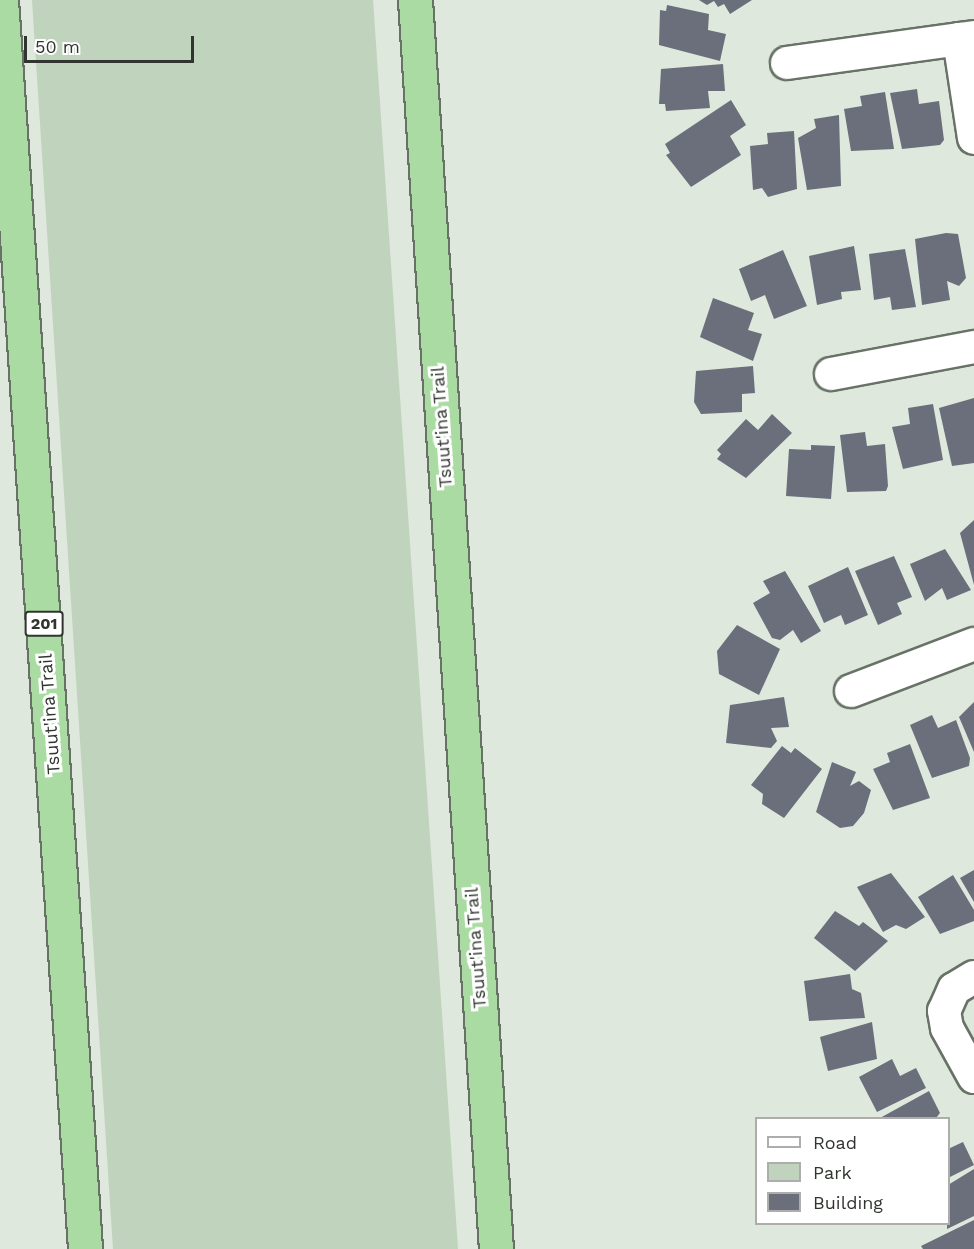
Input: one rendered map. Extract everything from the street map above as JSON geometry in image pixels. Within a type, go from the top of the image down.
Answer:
[{"type":"highway","name":"Tsuut'ina Trail","points":[[1,0],[85,1249]]},
{"type":"highway","name":"Tsuut'ina Trail","points":[[415,0],[496,1249]]},
{"type":"street","points":[[787,63],[966,38],[974,138]]},
{"type":"street","points":[[831,374],[974,347]]},
{"type":"street","points":[[851,691],[974,644]]},
{"type":"street","points":[[974,977],[954,989],[945,1011],[947,1028],[974,1077]]},
{"type":"green space","points":[[32,0],[373,0],[458,1249],[113,1249]]},
{"type":"building","points":[[699,0],[752,0],[730,14],[724,4],[718,7],[714,1],[707,5]]},
{"type":"building","points":[[667,5],[709,14],[708,30],[726,34],[720,61],[659,45],[660,10],[666,11]]},
{"type":"building","points":[[723,64],[725,91],[708,91],[710,108],[666,111],[665,104],[659,104],[661,69]]},
{"type":"building","points":[[917,89],[919,104],[939,101],[944,140],[940,145],[902,149],[890,93]]},
{"type":"building","points":[[885,92],[894,149],[851,151],[844,109],[862,106],[860,96]]},
{"type":"building","points":[[731,100],[746,125],[730,136],[741,155],[691,187],[666,155],[670,153],[665,144]]},
{"type":"building","points":[[839,115],[841,186],[807,190],[798,138],[816,128],[814,119]]},
{"type":"building","points":[[794,131],[797,189],[768,197],[762,188],[753,190],[750,146],[768,144],[767,133]]},
{"type":"building","points":[[946,233],[958,234],[966,278],[959,286],[947,281],[950,300],[922,305],[915,239]]},
{"type":"building","points":[[854,246],[861,290],[841,292],[842,299],[817,305],[809,256]]},
{"type":"building","points":[[905,249],[916,307],[892,310],[890,297],[874,300],[869,254]]},
{"type":"building","points":[[783,250],[807,306],[774,319],[765,295],[751,301],[739,269]]},
{"type":"building","points":[[713,298],[754,313],[748,330],[762,334],[753,361],[700,337]]},
{"type":"building","points":[[753,366],[755,393],[742,394],[742,412],[701,414],[694,402],[696,371]]},
{"type":"building","points":[[974,398],[974,463],[952,466],[939,408]]},
{"type":"building","points":[[933,404],[943,460],[903,469],[892,427],[910,424],[908,408]]},
{"type":"building","points":[[772,414],[792,433],[746,478],[717,459],[721,454],[717,450],[746,419],[758,430]]},
{"type":"building","points":[[865,432],[867,446],[885,444],[888,486],[886,491],[847,492],[840,435]]},
{"type":"building","points":[[811,445],[835,446],[831,499],[786,496],[789,449],[811,450]]},
{"type":"building","points":[[974,520],[974,585],[960,533]]},
{"type":"building","points":[[945,549],[971,590],[947,600],[942,588],[925,601],[910,564]]},
{"type":"building","points":[[894,556],[912,597],[897,603],[902,614],[878,625],[855,571]]},
{"type":"building","points":[[848,567],[868,615],[845,625],[841,615],[824,623],[808,586]]},
{"type":"building","points":[[785,571],[821,631],[801,643],[793,630],[780,640],[772,638],[753,603],[770,593],[763,581]]},
{"type":"building","points":[[737,625],[780,649],[759,695],[719,674],[717,651]]},
{"type":"building","points":[[784,697],[789,727],[771,728],[777,741],[771,748],[726,743],[730,705]]},
{"type":"building","points":[[974,702],[974,752],[959,717]]},
{"type":"building","points":[[932,715],[938,728],[956,720],[970,758],[969,766],[932,778],[910,725]]},
{"type":"building","points":[[910,744],[930,798],[893,810],[873,769],[890,762],[887,753]]},
{"type":"building","points":[[782,746],[791,753],[795,748],[822,769],[784,818],[762,804],[763,794],[751,785]]},
{"type":"building","points":[[832,762],[856,772],[850,786],[859,781],[871,790],[864,813],[853,826],[840,828],[816,812]]},
{"type":"building","points":[[974,870],[974,902],[960,878]]},
{"type":"building","points":[[891,873],[925,917],[906,929],[896,925],[883,932],[857,887]]},
{"type":"building","points":[[953,875],[974,910],[974,921],[940,934],[918,897]]},
{"type":"building","points":[[835,911],[859,926],[863,922],[888,941],[855,971],[814,938]]},
{"type":"building","points":[[850,974],[852,989],[861,993],[865,1018],[809,1021],[804,981]]},
{"type":"building","points":[[872,1022],[877,1059],[828,1071],[820,1037]]},
{"type":"building","points":[[892,1059],[900,1076],[916,1068],[926,1088],[877,1112],[859,1077]]},
{"type":"building","points":[[929,1091],[940,1113],[937,1117],[882,1117]]},
{"type":"building","points":[[963,1142],[974,1165],[950,1177],[950,1148]]},
{"type":"building","points":[[974,1169],[974,1216],[947,1229],[947,1225],[950,1225],[950,1184]]},
{"type":"building","points":[[974,1220],[974,1249],[923,1249],[921,1246]]}]
